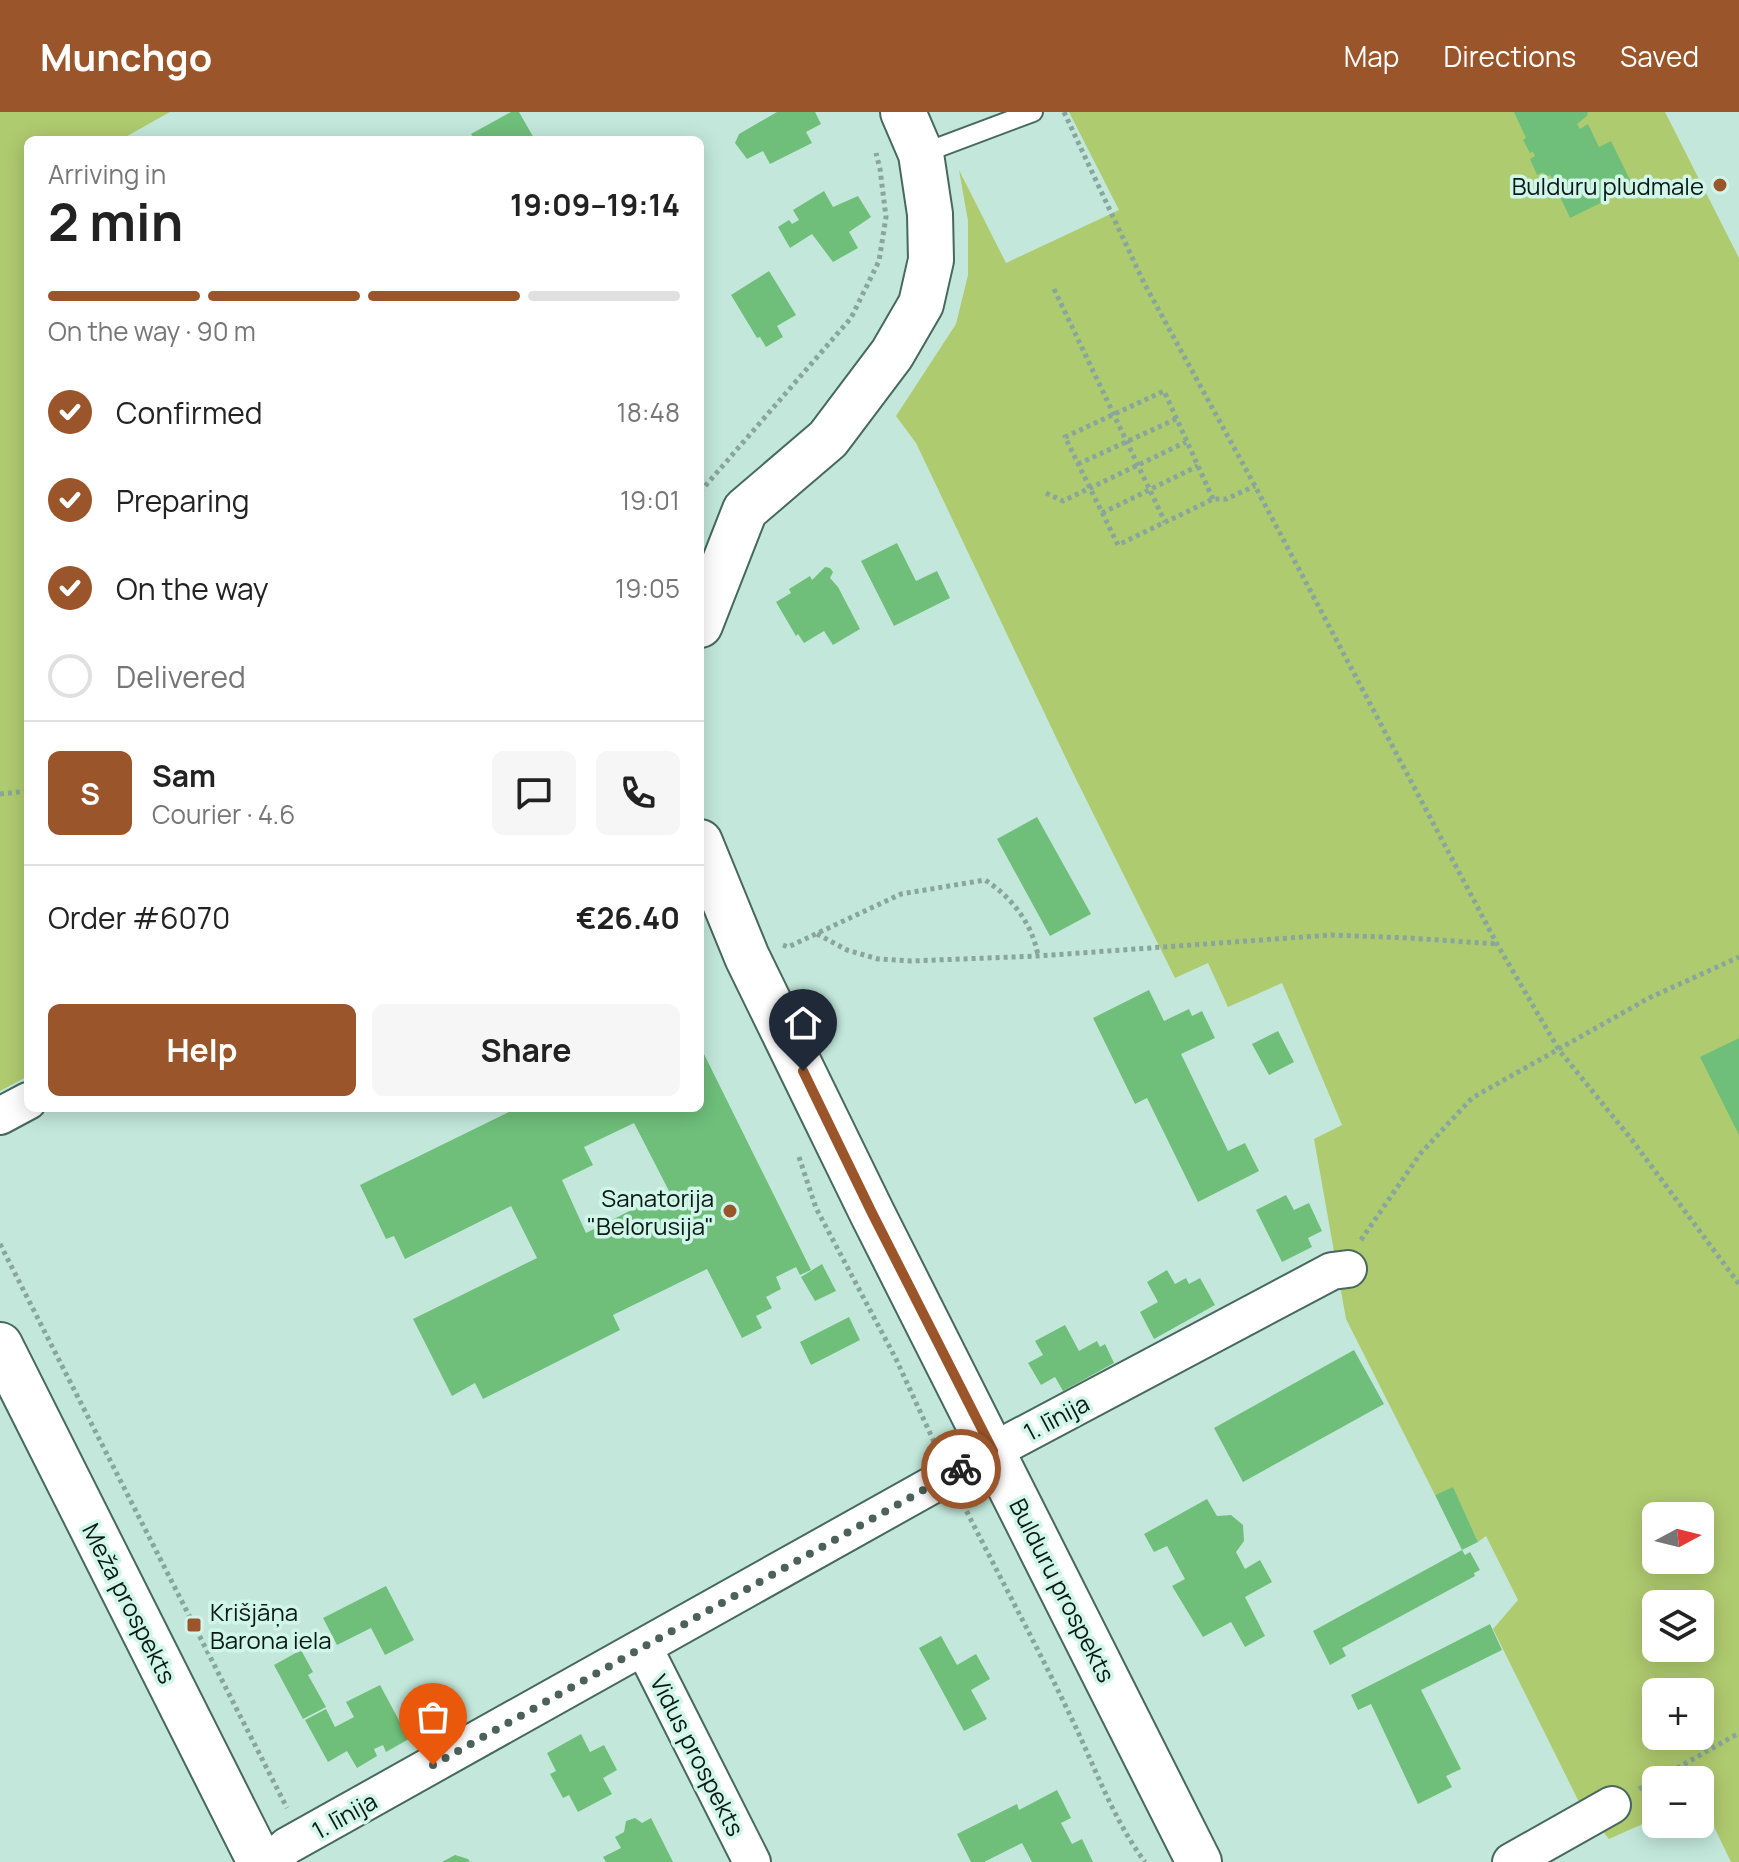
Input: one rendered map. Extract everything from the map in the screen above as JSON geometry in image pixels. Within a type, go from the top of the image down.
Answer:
[{"type":"street","points":[[704,555],[745,510],[828,439],[892,354],[921,304],[931,260],[930,214],[921,154],[903,112]]},
{"type":"street","points":[[704,615],[745,510]]},
{"type":"street","name":"Bulduru prospekts","points":[[704,852],[747,957],[872,1213],[1199,1862]]},
{"type":"street","points":[[0,1116],[24,1103]]},
{"type":"street","name":"1. līnija","points":[[269,1862],[287,1846],[993,1451],[1332,1271],[1348,1269]]},
{"type":"street","name":"Meža prospekts","points":[[0,1345],[260,1862]]},
{"type":"street","name":"Vidus prospekts","points":[[644,1648],[752,1862]]},
{"type":"street","points":[[1511,1862],[1612,1805]]},
{"type":"lane","points":[[921,154],[1033,112]]},
{"type":"path","points":[[1064,112],[1144,283],[1497,944],[1559,1050],[1632,1140],[1739,1284]]},
{"type":"path","points":[[704,487],[851,318],[879,261],[886,217],[873,143]]},
{"type":"path","points":[[1054,289],[1165,522]]},
{"type":"path","points":[[1213,499],[1164,391],[1065,437],[1118,545],[1213,499],[1226,499],[1255,486]]},
{"type":"path","points":[[1078,464],[1176,419]]},
{"type":"path","points":[[1046,493],[1063,501],[1186,442]]},
{"type":"path","points":[[1102,513],[1198,466]]},
{"type":"path","points":[[0,794],[24,791]]},
{"type":"path","points":[[1038,956],[1036,940],[1026,921],[1000,889],[985,880],[901,894],[816,934],[847,950],[878,959],[911,961],[1038,956],[1331,935],[1497,944]]},
{"type":"path","points":[[1348,1269],[1359,1243],[1420,1154],[1472,1098],[1649,998],[1739,957]]},
{"type":"path","points":[[798,1155],[816,1208],[896,1359],[950,1476],[1072,1720],[1100,1784],[1145,1862]]},
{"type":"path","points":[[0,1244],[302,1838]]},
{"type":"path","points":[[1681,1766],[1739,1733]]},
{"type":"green space","points":[[0,112],[170,112],[127,136],[24,136],[24,1078],[0,1091]]},
{"type":"green space","points":[[1069,112],[1665,112],[1739,258],[1739,1862],[1731,1862],[1714,1827],[1714,1766],[1642,1766],[1642,1824],[1609,1839],[1579,1802],[1493,1629],[1518,1600],[1486,1536],[1478,1542],[1453,1488],[1435,1495],[1346,1319],[1314,1139],[1342,1125],[1282,983],[1228,1007],[1208,963],[1175,978],[1073,773],[916,443],[896,416],[956,324],[968,275],[968,221],[959,170],[1006,263],[1119,210]]},
{"type":"building","points":[[511,112],[519,112],[533,136],[472,136],[471,134]]},
{"type":"building","points":[[777,112],[815,112],[821,124],[806,132],[812,143],[770,164],[763,151],[747,159],[735,143],[739,134]]},
{"type":"building","points":[[1514,112],[1588,112],[1577,124],[1580,129],[1588,124],[1599,147],[1611,141],[1631,182],[1618,187],[1621,193],[1570,218],[1550,175],[1545,177],[1543,172],[1537,175],[1530,159],[1535,156],[1523,140],[1526,138]]},
{"type":"building","points":[[824,191],[833,207],[858,196],[871,217],[849,232],[858,248],[833,262],[812,234],[790,248],[778,227],[789,220],[792,224],[799,220],[793,210]]},
{"type":"building","points":[[769,271],[796,315],[777,326],[783,337],[766,347],[760,337],[757,338],[731,295]]},
{"type":"building","points":[[897,543],[916,581],[937,571],[950,598],[894,626],[861,561]]},
{"type":"building","points":[[825,567],[833,572],[830,578],[860,629],[833,645],[824,631],[804,643],[798,634],[796,636],[776,602],[791,593],[789,589],[810,576],[812,580]]},
{"type":"building","points":[[1037,817],[1091,914],[1050,936],[997,839]]},
{"type":"building","points":[[1149,990],[1164,1021],[1189,1009],[1192,1016],[1202,1011],[1215,1038],[1181,1054],[1228,1151],[1245,1143],[1259,1171],[1198,1202],[1147,1098],[1135,1104],[1093,1018]]},
{"type":"building","points":[[1278,1031],[1294,1062],[1269,1075],[1252,1044]]},
{"type":"building","points":[[1739,1038],[1739,1135],[1700,1057]]},
{"type":"building","points":[[704,1054],[811,1270],[800,1275],[796,1267],[776,1277],[781,1289],[766,1297],[772,1308],[756,1316],[762,1328],[742,1338],[707,1269],[613,1315],[620,1330],[483,1399],[475,1383],[452,1396],[413,1319],[537,1258],[511,1206],[405,1259],[394,1236],[386,1239],[360,1185],[509,1112],[704,1112]],"holes":[[[634,1123],[669,1191],[586,1233],[562,1180],[593,1165],[584,1147]]]},
{"type":"building","points":[[1286,1195],[1294,1210],[1309,1203],[1322,1231],[1308,1238],[1312,1247],[1282,1262],[1256,1210]]},
{"type":"building","points":[[822,1264],[836,1291],[815,1301],[801,1277]]},
{"type":"building","points":[[1167,1270],[1175,1284],[1186,1278],[1189,1284],[1200,1278],[1215,1305],[1154,1339],[1140,1312],[1158,1302],[1147,1282]]},
{"type":"building","points":[[849,1317],[860,1340],[811,1365],[800,1342]]},
{"type":"building","points":[[1065,1325],[1079,1351],[1097,1341],[1100,1347],[1105,1344],[1114,1363],[1063,1391],[1055,1377],[1041,1385],[1028,1363],[1043,1355],[1035,1341]]},
{"type":"building","points":[[1354,1350],[1384,1404],[1243,1482],[1214,1428]]},
{"type":"building","points":[[1453,1487],[1478,1542],[1462,1550],[1435,1495]]},
{"type":"building","points":[[1207,1499],[1217,1516],[1231,1515],[1243,1525],[1244,1541],[1236,1552],[1245,1569],[1260,1560],[1272,1582],[1245,1597],[1265,1636],[1245,1647],[1231,1622],[1203,1637],[1172,1586],[1185,1579],[1167,1546],[1154,1552],[1144,1534]]},
{"type":"building","points":[[1462,1550],[1465,1555],[1470,1552],[1480,1570],[1474,1573],[1475,1576],[1342,1648],[1346,1656],[1330,1665],[1313,1631]]},
{"type":"building","points":[[386,1586],[414,1640],[385,1655],[371,1628],[337,1645],[323,1618]]},
{"type":"building","points":[[1490,1624],[1502,1650],[1421,1690],[1461,1769],[1446,1776],[1452,1787],[1418,1804],[1371,1704],[1358,1710],[1351,1695]]},
{"type":"building","points":[[941,1636],[957,1665],[976,1654],[990,1679],[971,1690],[987,1719],[964,1731],[919,1648]]},
{"type":"building","points":[[301,1650],[313,1672],[308,1675],[326,1707],[303,1719],[274,1665]]},
{"type":"building","points":[[380,1685],[409,1739],[386,1752],[383,1745],[374,1749],[377,1756],[357,1768],[347,1751],[328,1762],[305,1720],[326,1709],[335,1727],[354,1717],[346,1702]]},
{"type":"building","points":[[581,1734],[590,1752],[604,1745],[617,1770],[603,1778],[612,1794],[578,1812],[569,1795],[563,1798],[550,1774],[556,1771],[547,1753]]},
{"type":"building","points":[[1057,1790],[1071,1818],[1061,1823],[1072,1844],[1082,1839],[1093,1862],[1032,1862],[1022,1843],[984,1862],[971,1862],[957,1834],[1017,1804],[1019,1810]]},
{"type":"building","points":[[635,1818],[642,1823],[651,1818],[673,1862],[606,1862],[603,1857],[621,1848],[615,1837],[624,1832],[626,1821]]},
{"type":"building","points":[[455,1855],[468,1859],[470,1862],[442,1862]]},
{"type":"way so far","points":[[433,1765],[961,1469]]},
{"type":"place","name":"Bulduru pludmale","points":[[1720,185]]},
{"type":"place","name":"Sanatorija \"Belorusija\"","points":[[730,1211]]},
{"type":"place","name":"Krišjāņa Barona iela","points":[[194,1625]]},
{"type":"route","points":[[803,1071],[993,1451],[961,1469]]}]
